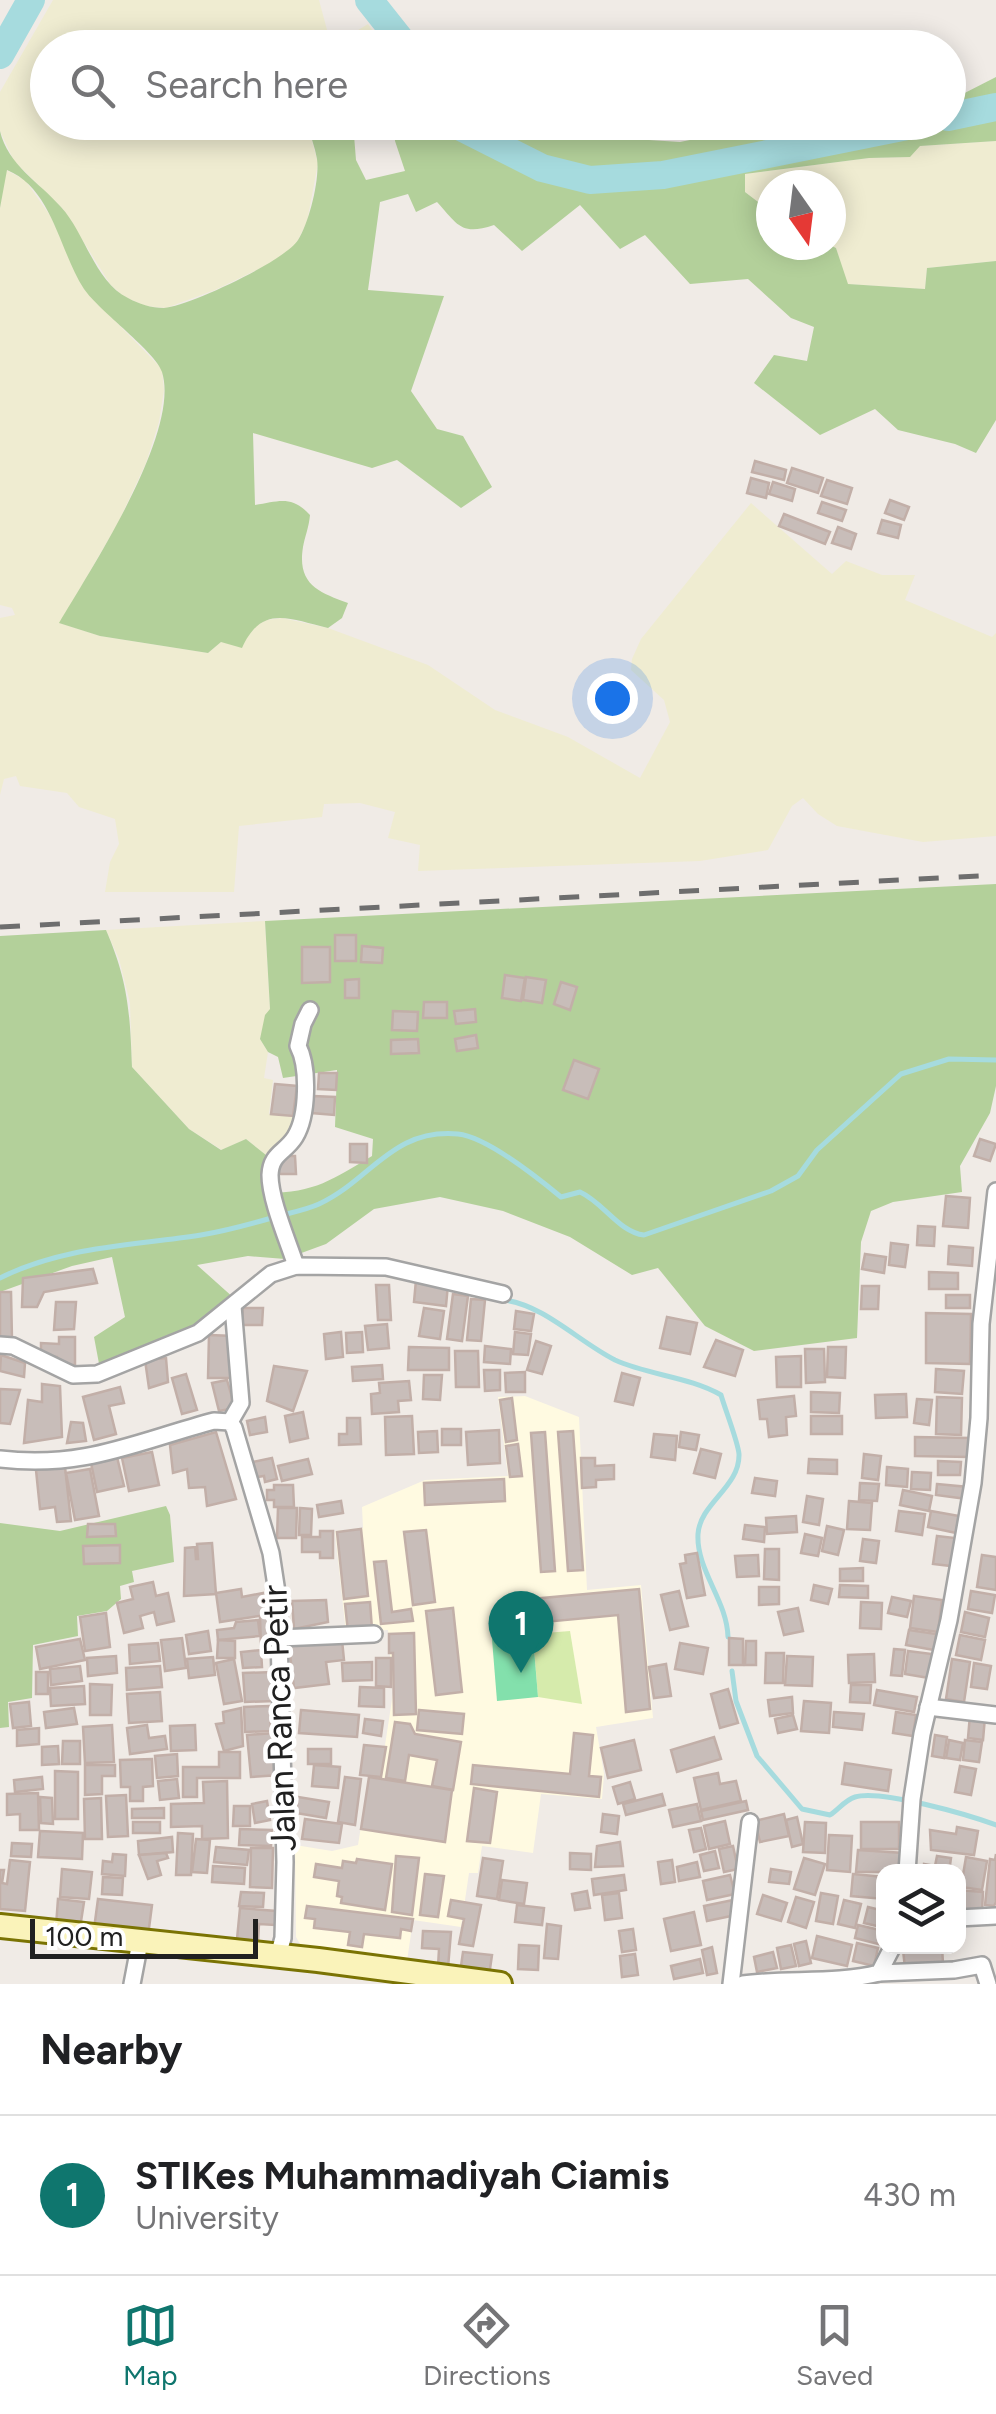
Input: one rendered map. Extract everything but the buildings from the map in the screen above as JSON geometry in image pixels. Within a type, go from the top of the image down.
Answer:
[{"type":"main road","points":[[0,1926],[278,1956],[388,1977],[500,1984]]},
{"type":"street","points":[[296,1266],[270,1172],[274,1156],[292,1141],[301,1120],[306,1083],[304,1057],[298,1046],[310,1010]]},
{"type":"street","points":[[907,1864],[911,1806],[928,1707],[949,1620],[973,1483],[981,1324],[996,1191]]},
{"type":"street","points":[[0,1345],[13,1346],[73,1375],[98,1374],[198,1333],[271,1274],[296,1266],[386,1267],[504,1294]]},
{"type":"street","points":[[0,1460],[52,1463],[87,1459],[214,1421],[230,1422],[241,1402],[233,1306]]},
{"type":"street","name":"Jalan Ranca Petir","points":[[230,1422],[239,1440],[271,1553],[278,1599],[285,1862],[283,1938],[278,1956]]},
{"type":"street","points":[[279,1638],[374,1634]]},
{"type":"street","points":[[928,1707],[996,1716]]},
{"type":"street","points":[[732,1984],[750,1822]]},
{"type":"street","points":[[966,1918],[996,1916]]},
{"type":"street","points":[[132,1984],[140,1942]]},
{"type":"street","points":[[879,1973],[889,1954]]},
{"type":"street","points":[[743,1984],[774,1980],[814,1982],[982,1965],[988,1984]]},
{"type":"shaded area","points":[[53,0],[319,0],[327,30],[36,30]]},
{"type":"shaded area","points":[[30,40],[30,140],[312,140],[318,163],[307,222],[296,244],[277,260],[166,308],[145,306],[123,296],[110,284],[63,209],[14,161],[0,131],[0,92]]},
{"type":"shaded area","points":[[996,141],[996,261],[927,268],[925,289],[847,284],[840,260],[846,260],[846,170],[776,170],[909,157],[919,146]]},
{"type":"shaded area","points":[[6,170],[25,180],[51,217],[85,290],[162,369],[164,390],[159,422],[146,463],[118,523],[60,623],[100,636],[208,653],[221,642],[267,620],[282,618],[328,628],[428,665],[495,710],[568,737],[640,778],[670,722],[664,700],[631,670],[632,659],[641,639],[751,503],[832,574],[846,561],[882,575],[915,575],[905,600],[992,637],[996,633],[996,836],[923,842],[837,826],[803,798],[792,806],[768,850],[700,861],[418,871],[420,845],[388,838],[395,812],[360,803],[324,804],[322,817],[239,826],[234,892],[105,892],[110,862],[119,844],[115,819],[79,807],[67,793],[20,786],[16,776],[4,779],[0,795],[0,618],[15,615],[12,608],[0,605],[0,208]]},
{"type":"shaded area","points":[[756,173],[756,200],[745,192],[745,174]]},
{"type":"shaded area","points":[[265,921],[270,1009],[260,1039],[268,1052],[264,1078],[273,1080],[269,1114],[295,1117],[295,1132],[266,1155],[246,1139],[222,1150],[189,1129],[132,1067],[130,1003],[119,959],[106,930]]},
{"type":"shaded area","points":[[525,1396],[579,1417],[587,1590],[641,1585],[653,1718],[596,1727],[604,1774],[602,1799],[541,1794],[533,1853],[482,1846],[478,1873],[469,1873],[461,1927],[413,1920],[406,1968],[307,1956],[296,1937],[295,1845],[332,1851],[358,1845],[369,1777],[380,1778],[393,1693],[388,1630],[346,1633],[335,1531],[363,1528],[362,1507],[425,1480],[508,1476],[498,1397]]},
{"type":"green space","points":[[996,77],[996,141],[920,146],[910,157],[756,170],[745,174],[745,192],[756,200],[756,260],[840,260],[848,284],[925,289],[927,268],[996,261],[996,420],[976,453],[898,430],[875,409],[820,435],[754,383],[774,355],[807,361],[814,327],[791,318],[748,279],[690,284],[645,235],[620,249],[580,205],[522,251],[494,225],[474,229],[461,226],[437,202],[416,212],[408,194],[380,202],[368,290],[444,296],[411,391],[437,429],[463,436],[492,487],[461,508],[397,460],[372,468],[253,433],[255,505],[291,502],[310,515],[303,570],[312,585],[348,603],[342,618],[328,628],[289,619],[268,620],[258,625],[242,648],[221,642],[208,653],[100,636],[59,623],[146,464],[164,398],[162,372],[84,289],[45,206],[35,191],[7,170],[0,208],[0,131],[17,163],[69,218],[107,281],[132,300],[164,308],[236,281],[275,259],[298,240],[310,212],[317,178],[312,140],[354,140],[356,160],[366,180],[405,171],[395,140],[966,140],[966,92]]},
{"type":"green space","points":[[996,884],[996,1086],[990,1113],[960,1166],[962,1192],[893,1202],[871,1211],[861,1242],[857,1338],[754,1351],[705,1326],[658,1268],[632,1275],[570,1237],[503,1211],[440,1197],[374,1209],[326,1244],[285,1259],[248,1256],[197,1265],[235,1299],[187,1334],[100,1369],[94,1337],[125,1317],[112,1257],[72,1266],[0,1292],[0,936],[106,930],[126,997],[132,1067],[189,1129],[221,1150],[246,1139],[266,1155],[267,1193],[323,1183],[372,1156],[373,1139],[335,1127],[337,1070],[283,1078],[278,1057],[268,1052],[260,1039],[270,1009],[265,921]]},
{"type":"green space","points":[[166,1506],[174,1562],[132,1571],[134,1582],[120,1586],[121,1599],[107,1611],[77,1616],[78,1636],[33,1645],[32,1698],[8,1702],[9,1727],[0,1728],[0,1523],[60,1531]]},
{"type":"green space","points":[[532,1624],[538,1697],[497,1701],[491,1627]]},
{"type":"green space","points":[[570,1631],[582,1704],[538,1697],[533,1634]]},
{"type":"waterway","points":[[0,55],[31,0]]},
{"type":"waterway","points":[[369,0],[393,30]]},
{"type":"waterway","points":[[966,113],[996,107]]},
{"type":"waterway","points":[[487,140],[542,168],[590,180],[663,175],[837,140]]},
{"type":"waterway","points":[[0,1278],[73,1253],[210,1233],[309,1208],[337,1194],[399,1147],[435,1134],[458,1134],[483,1142],[561,1197],[580,1192],[627,1229],[644,1235],[771,1191],[798,1176],[817,1150],[901,1074],[949,1059],[996,1060]]},
{"type":"waterway","points":[[504,1300],[547,1316],[615,1360],[721,1395],[738,1449],[738,1466],[705,1513],[698,1534],[702,1560],[723,1610],[728,1637]]},
{"type":"waterway","points":[[732,1671],[736,1701],[757,1756],[802,1809],[830,1815],[848,1800],[867,1795],[903,1800],[996,1825]]},
{"type":"railway","points":[[0,927],[996,875]]},
{"type":"place","name":"STIKes Muhammadiyah Ciamis","points":[[521,1673]]}]
